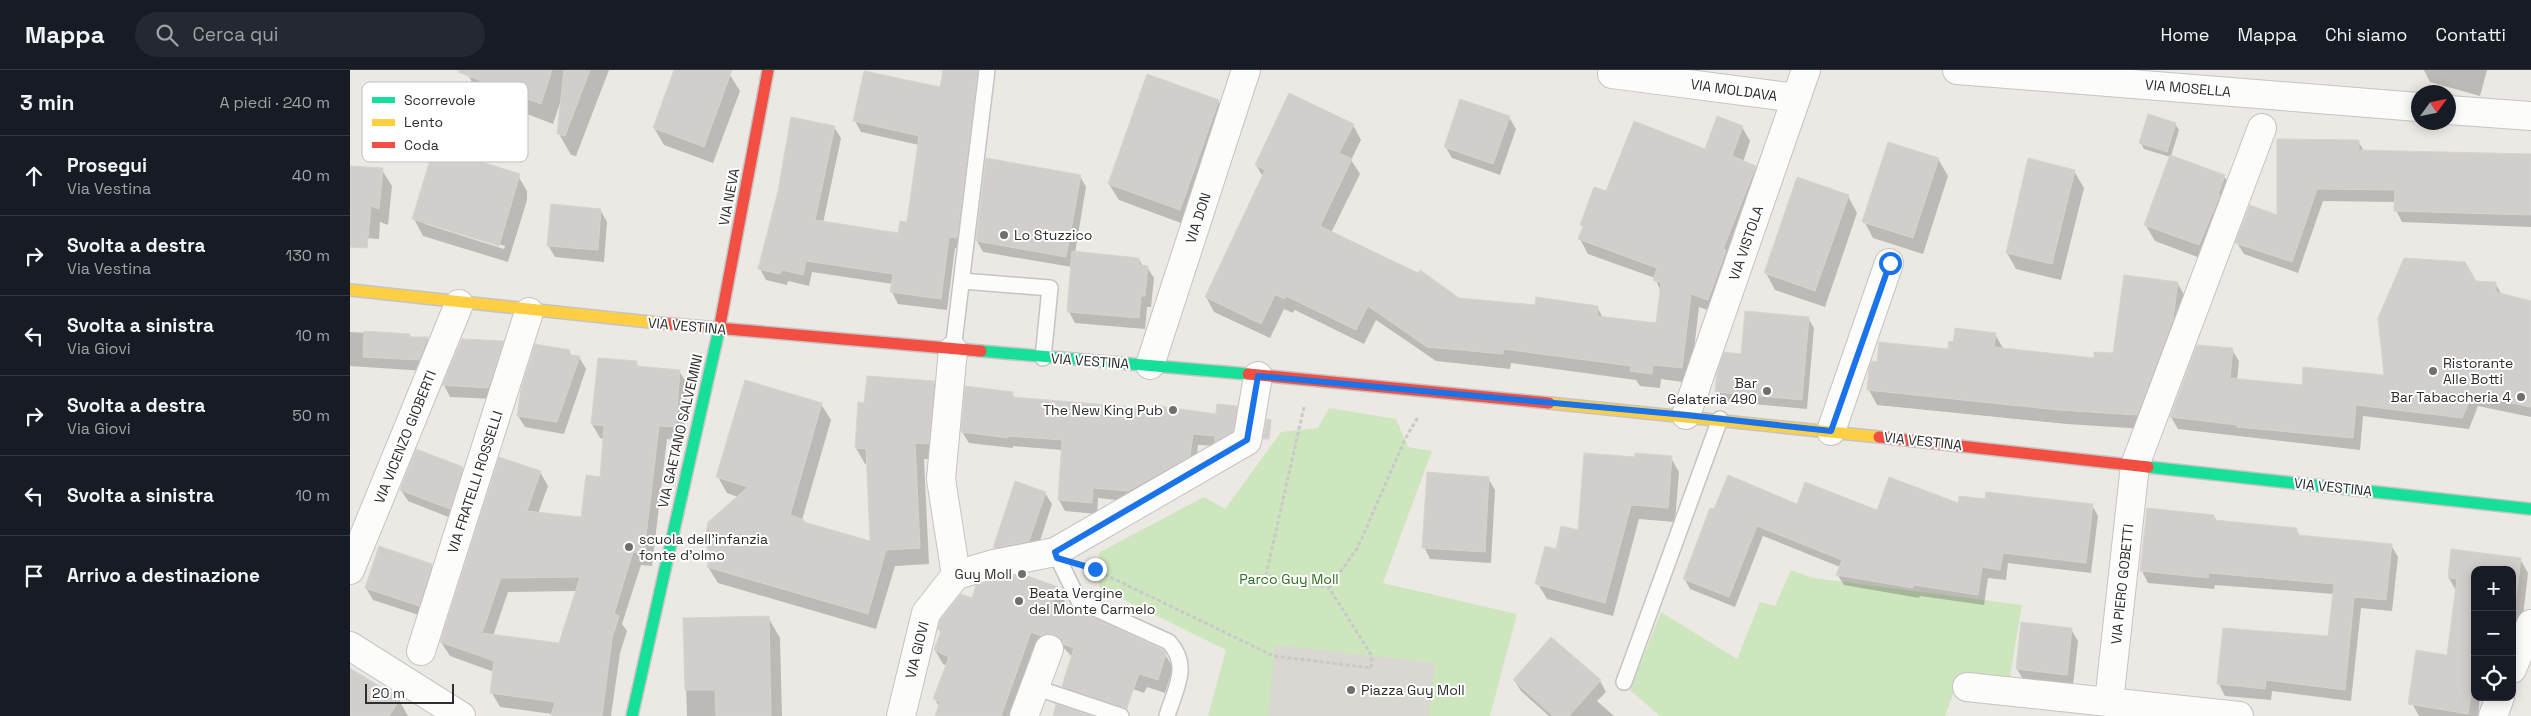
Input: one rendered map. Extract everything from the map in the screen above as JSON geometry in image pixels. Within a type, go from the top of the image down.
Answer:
[{"type":"main road","name":"VIA NEVA","points":[[719,329],[768,70]]},
{"type":"main road","name":"VIA VESTINA","points":[[350,290],[529,312],[1043,358],[1150,365],[1686,415],[2531,509]]},
{"type":"main road","name":"VIA GAETANO SALVEMINI","points":[[632,716],[719,329]]},
{"type":"street","name":"VIA DON","points":[[1150,365],[1246,70]]},
{"type":"street","name":"VIA VISTOLA","points":[[1686,415],[1806,70]]},
{"type":"street","name":"VIA MOSELLA","points":[[1957,70],[2411,106]]},
{"type":"street","name":"VIA MOLDAVA","points":[[1612,74],[1796,98]]},
{"type":"street","points":[[2456,111],[2531,116]]},
{"type":"street","points":[[2135,465],[2262,128]]},
{"type":"street","points":[[1831,431],[1890,263]]},
{"type":"street","name":"VIA VICENZO GIOBERTI","points":[[350,570],[459,304]]},
{"type":"street","name":"VIA FRATELLI ROSSELLI","points":[[422,651],[529,312]]},
{"type":"street","points":[[953,350],[941,478],[956,575],[994,564],[1056,555],[1247,440],[1258,376]]},
{"type":"street","name":"VIA PIERO GOBETTI","points":[[2109,702],[2135,465]]},
{"type":"street","name":"VIA GIOVI","points":[[902,712],[926,613],[956,575]]},
{"type":"street","points":[[2516,660],[2531,624]]},
{"type":"street","points":[[350,646],[461,716]]},
{"type":"street","points":[[1024,716],[1049,649]]},
{"type":"street","points":[[1967,687],[2238,716]]},
{"type":"street","points":[[2493,716],[2499,701]]},
{"type":"lane","points":[[953,350],[986,70]]},
{"type":"lane","points":[[962,280],[1050,288],[1043,358]]},
{"type":"lane","points":[[1624,682],[1720,419]]},
{"type":"lane","points":[[1056,555],[1079,601],[1169,642],[1178,652],[1182,664],[1167,716]]},
{"type":"lane","points":[[1034,687],[1121,716]]},
{"type":"path","points":[[1056,555],[1095,569],[1274,656],[1372,668],[1372,656],[1329,588],[1266,575],[1298,430],[1312,381]]},
{"type":"path","points":[[1329,588],[1358,547],[1405,438],[1422,410]]},
{"type":"green space","name":"Parco Guy Moll","points":[[1329,408],[1396,419],[1408,447],[1432,451],[1383,583],[1517,614],[1490,716],[1208,716],[1226,650],[1100,588],[1095,569],[1100,552],[1204,497],[1225,509],[1281,432],[1318,428]]},
{"type":"green space","points":[[1791,570],[1813,578],[2022,605],[2008,688],[1958,680],[1945,716],[1660,716],[1630,690],[1661,612],[1737,659],[1760,602],[1775,606]]},
{"type":"shaded area","name":"Piazza Guy Moll","points":[[1275,645],[1435,663],[1429,716],[1268,716]]},
{"type":"building","points":[[459,70],[552,70],[541,104],[528,99],[528,82],[484,82],[458,72]]},
{"type":"building","points":[[564,70],[590,70],[565,136],[557,134]]},
{"type":"building","points":[[674,70],[732,70],[704,147],[653,128]]},
{"type":"building","points":[[943,70],[978,70],[957,238],[949,237],[941,299],[890,292],[893,274],[806,261],[803,275],[782,270],[780,274],[758,269],[778,191],[791,117],[835,126],[815,220],[898,233],[900,221],[907,222],[919,136],[853,121],[864,71],[940,87]]},
{"type":"building","points":[[1147,74],[1219,100],[1180,210],[1108,184]]},
{"type":"building","points":[[1289,93],[1354,124],[1339,153],[1352,159],[1320,226],[1418,273],[1420,270],[1459,298],[1535,305],[1536,297],[1598,306],[1597,316],[1656,323],[1661,283],[1653,280],[1657,268],[1578,239],[1583,226],[1580,225],[1594,187],[1606,191],[1634,121],[1705,149],[1717,116],[1743,126],[1732,156],[1756,166],[1723,249],[1726,250],[1708,300],[1691,294],[1682,368],[1653,365],[1652,374],[1630,371],[1631,366],[1503,349],[1503,354],[1427,347],[1368,306],[1356,330],[1286,296],[1285,299],[1275,295],[1261,324],[1205,297],[1265,170],[1255,165]]},
{"type":"building","points":[[1460,99],[1510,116],[1493,164],[1444,147]]},
{"type":"building","points":[[2148,114],[2176,123],[2167,152],[2139,143]]},
{"type":"building","points":[[2277,139],[2359,140],[2359,150],[2531,154],[2531,215],[2394,211],[2395,190],[2317,189],[2292,262],[2235,243],[2250,205],[2277,215]]},
{"type":"building","points":[[1888,142],[1939,158],[1913,238],[1862,222]]},
{"type":"building","points":[[2170,155],[2225,175],[2218,195],[2220,195],[2199,245],[2144,225]]},
{"type":"building","points":[[986,158],[1081,175],[1066,257],[976,241]]},
{"type":"building","points":[[2028,158],[2075,170],[2052,264],[2006,253]]},
{"type":"building","points":[[429,162],[482,162],[520,174],[499,246],[412,219]]},
{"type":"building","points":[[350,166],[383,168],[379,209],[371,206],[367,248],[350,247]]},
{"type":"building","points":[[1797,177],[1849,195],[1815,291],[1764,273]]},
{"type":"building","points":[[551,204],[601,209],[598,250],[547,246]]},
{"type":"building","points":[[1072,251],[1139,258],[1139,265],[1148,266],[1145,296],[1141,296],[1139,318],[1067,312]]},
{"type":"building","points":[[2404,258],[2465,262],[2476,281],[2496,282],[2496,292],[2531,301],[2531,407],[2472,395],[2462,418],[2356,405],[2353,438],[2237,427],[2237,425],[2170,417],[2197,345],[2233,348],[2230,378],[2302,385],[2303,367],[2384,375],[2378,318]]},
{"type":"building","points":[[2124,275],[2178,282],[2173,319],[2137,415],[2058,410],[1867,390],[1869,368],[1872,361],[1877,362],[1879,342],[1948,349],[1949,341],[1953,342],[1955,328],[1996,333],[1994,347],[2094,358],[2094,352],[2113,353]]},
{"type":"building","points":[[1745,311],[1809,317],[1802,400],[1715,392],[1717,373],[1724,352],[1741,354]]},
{"type":"building","points":[[364,331],[410,334],[410,337],[428,337],[419,360],[363,357]]},
{"type":"building","points":[[462,339],[504,341],[488,388],[442,385]]},
{"type":"building","points":[[535,344],[570,350],[569,355],[580,356],[557,422],[517,416],[521,389]]},
{"type":"building","points":[[598,358],[637,361],[637,366],[680,370],[676,427],[659,426],[644,553],[633,552],[614,614],[619,616],[612,638],[602,716],[551,716],[555,702],[490,693],[494,661],[440,642],[499,457],[541,471],[527,511],[581,517],[586,475],[600,477],[604,426],[591,424]],"holes":[[[580,577],[559,643],[482,633],[501,578]]]},
{"type":"building","points":[[867,376],[934,381],[929,444],[915,443],[920,548],[886,550],[868,614],[707,567],[710,557],[705,538],[708,522],[748,487],[716,477],[745,380],[822,403],[790,515],[804,520],[804,522],[870,541],[866,449],[855,448],[858,402],[864,403]]},
{"type":"building","points":[[965,386],[1013,392],[1012,397],[1157,409],[1158,406],[1216,414],[1217,404],[1237,406],[1233,431],[1215,442],[1215,436],[1193,434],[1190,456],[1128,491],[1093,488],[1092,503],[1058,500],[1062,440],[1008,436],[1008,438],[961,432]]},
{"type":"building","points":[[1267,419],[1271,420],[1269,439],[1263,439]]},
{"type":"building","points":[[416,449],[463,467],[450,509],[400,490]]},
{"type":"building","points":[[1584,453],[1635,457],[1635,453],[1672,456],[1668,508],[1631,505],[1605,603],[1535,584],[1545,546],[1556,549],[1561,526],[1578,530]]},
{"type":"building","points":[[1427,472],[1489,477],[1485,552],[1422,548]]},
{"type":"building","points":[[1728,475],[1797,504],[1805,482],[1877,510],[1889,477],[1958,503],[1959,496],[1985,499],[1986,492],[2093,504],[2086,563],[2003,553],[2000,570],[1982,567],[1978,595],[1914,585],[1913,588],[1836,575],[1842,560],[1757,526],[1729,597],[1683,579],[1710,508],[1714,509]]},
{"type":"building","points":[[1015,481],[1046,492],[1029,541],[993,548]]},
{"type":"building","points":[[2147,508],[2214,515],[2214,520],[2297,528],[2297,535],[2392,544],[2386,600],[2354,597],[2345,690],[2266,680],[2265,689],[2217,684],[2223,628],[2328,636],[2334,584],[2209,573],[2208,578],[2140,571]]},
{"type":"building","points":[[379,546],[432,564],[419,606],[365,588]]},
{"type":"building","points":[[2451,549],[2521,558],[2516,597],[2516,566],[2471,566],[2471,695],[2468,714],[2408,704],[2416,650],[2447,655],[2457,579],[2448,578]]},
{"type":"building","points":[[1022,574],[1058,587],[1052,605],[1094,618],[1163,650],[1166,654],[1158,680],[1139,674],[1126,709],[1062,686],[1074,648],[1063,644],[1054,634],[1041,636],[1031,632],[1001,716],[935,716],[940,702],[933,699],[949,657],[934,650],[941,631],[938,630],[940,620],[961,594],[972,598],[976,585]]},
{"type":"building","points":[[769,616],[771,716],[716,716],[715,690],[685,690],[683,618]]},
{"type":"building","points":[[2021,622],[2072,628],[2067,675],[2016,669]]},
{"type":"building","points":[[1551,637],[1601,680],[1569,716],[1553,716],[1513,680]]},
{"type":"building","points":[[350,668],[400,699],[389,716],[350,716]]},
{"type":"building","points":[[1056,704],[1091,716],[1053,716]]},
{"type":"traffic: fast","points":[[632,716],[719,330]]},
{"type":"traffic: fast","points":[[981,351],[1248,374]]},
{"type":"traffic: fast","points":[[2148,467],[2531,509]]},
{"type":"traffic: slow","points":[[350,290],[659,323]]},
{"type":"traffic: slow","points":[[1549,403],[1879,437]]},
{"type":"traffic: jam","points":[[719,330],[768,70]]},
{"type":"traffic: jam","points":[[659,323],[981,351]]},
{"type":"traffic: jam","points":[[1248,374],[1549,403]]},
{"type":"traffic: jam","points":[[1879,437],[2148,467]]},
{"type":"place","name":"Lo Stuzzico","points":[[1004,235]]},
{"type":"place","name":"Ristorante Alle Botti","points":[[2433,371]]},
{"type":"place","name":"Bar Gelateria 490","points":[[1767,391]]},
{"type":"place","name":"Bar Tabaccheria 4","points":[[2521,397]]},
{"type":"place","name":"The New King Pub","points":[[1173,410]]},
{"type":"place","name":"scuola dell'infanzia fonte d'olmo","points":[[629,547]]},
{"type":"place","name":"Guy Moll","points":[[1022,574]]},
{"type":"place","name":"Beata Vergine del Monte Carmelo","points":[[1019,601]]},
{"type":"place","name":"Piazza Guy Moll","points":[[1351,690]]},
{"type":"route","points":[[1095,569],[1057,558],[1055,552],[1247,440],[1258,376],[1686,415],[1831,431],[1890,263]]}]
